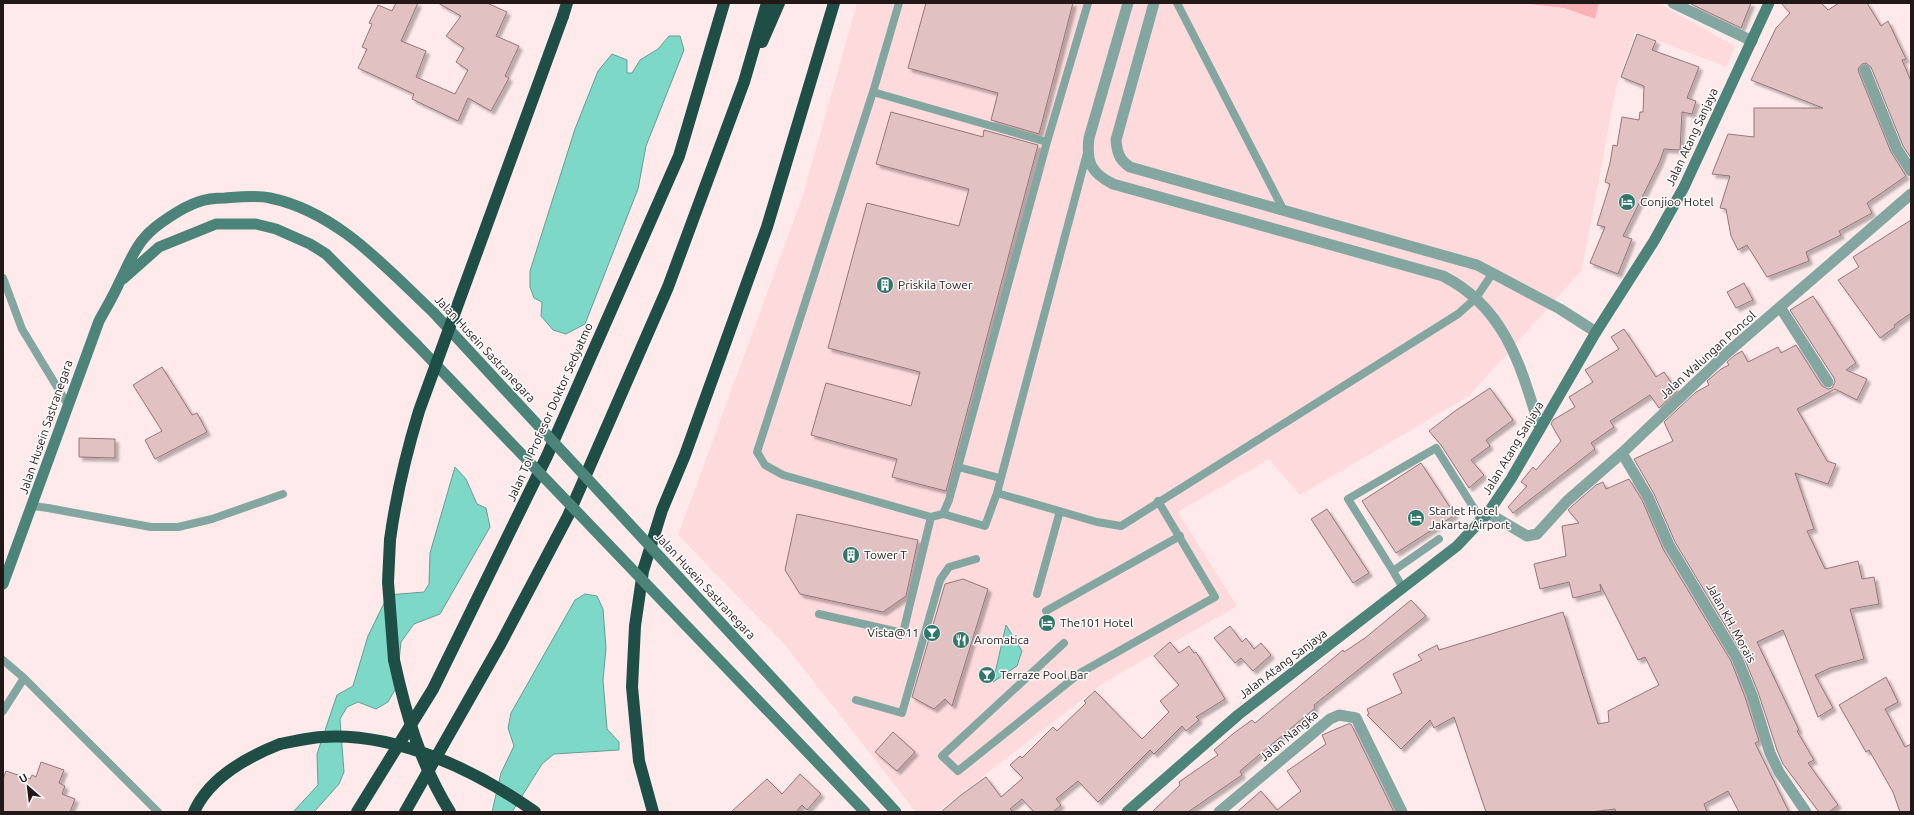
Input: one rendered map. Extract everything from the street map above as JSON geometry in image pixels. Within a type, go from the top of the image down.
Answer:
[{"type":"highway","points":[[450,812],[434,785],[412,732],[394,660],[388,582],[395,502],[404,462],[419,411],[568,3]]},
{"type":"highway","name":"Jalan Tol Profesor Doktor Sedyatmo","points":[[357,812],[433,689],[547,456],[679,156],[724,3]]},
{"type":"highway","points":[[405,812],[501,644],[568,516],[668,287],[744,82],[767,3]]},
{"type":"highway","points":[[744,82],[780,3]]},
{"type":"highway","points":[[653,812],[639,761],[632,687],[635,626],[643,571],[662,510],[685,455],[767,227],[834,3]]},
{"type":"highway","points":[[194,812],[198,803],[214,784],[261,751],[280,744],[322,737],[341,737],[400,745],[493,784],[535,812]]},
{"type":"highway","points":[[350,812],[379,776]]},
{"type":"main road","name":"Jalan Atang Sanjaya","points":[[1127,812],[1238,715],[1456,546],[1485,517],[1540,429],[1596,332],[1654,241],[1684,186],[1752,41],[1756,28],[1768,3]]},
{"type":"main road","name":"Jalan Husein Sastranegara","points":[[3,584],[33,506],[92,336],[121,281],[135,248],[146,235],[180,212],[198,202],[216,198],[269,198],[298,207],[340,228],[359,243],[434,312],[896,812]]},
{"type":"main road","name":"Jalan Husein Sastranegara","points":[[121,281],[159,247],[216,224],[256,224],[276,229],[310,244],[326,254],[418,345],[865,812]]},
{"type":"street","points":[[1128,3],[1091,132],[1087,152],[1089,160],[1098,175],[1113,184],[1442,276],[1456,283],[1476,298],[1500,327],[1510,344],[1519,362],[1540,429]]},
{"type":"street","points":[[1154,3],[1116,140],[1119,157],[1123,163],[1130,167],[1462,260],[1560,309],[1596,332]]},
{"type":"street","points":[[1673,3],[1752,41]]},
{"type":"street","points":[[1865,70],[1896,149],[1910,171]]},
{"type":"street","name":"Jalan Walungan Poncol","points":[[1485,517],[1514,528],[1527,536],[1537,534],[1567,501],[1622,452],[1728,352],[1911,194]]},
{"type":"street","points":[[1780,307],[1828,382]]},
{"type":"street","name":"Jalan KH. Morais","points":[[1622,452],[1648,497],[1670,545],[1736,658],[1752,695],[1770,753],[1779,772],[1806,812]]},
{"type":"street","name":"Jalan Nangka","points":[[1220,812],[1330,718],[1339,715],[1356,718],[1402,812]]},
{"type":"lane","points":[[899,3],[874,92],[757,452],[765,465],[783,475],[931,517],[943,514],[986,526],[997,493],[1087,152]]},
{"type":"lane","points":[[943,514],[949,500],[1047,142],[1088,3]]},
{"type":"lane","points":[[1178,3],[1284,211]]},
{"type":"lane","points":[[874,92],[1047,142]]},
{"type":"lane","points":[[997,493],[1097,522],[1121,526],[1458,314],[1476,298],[1492,274]]},
{"type":"lane","points":[[3,279],[22,329],[68,405]]},
{"type":"lane","points":[[1403,588],[1348,499],[1436,448],[1485,517]]},
{"type":"lane","points":[[958,467],[1000,478]]},
{"type":"lane","points":[[33,506],[151,526],[178,527],[212,519],[283,494]]},
{"type":"lane","points":[[1064,643],[942,756],[958,771],[1080,673],[1215,597],[1180,536],[1158,502]]},
{"type":"lane","points":[[1037,594],[1060,511]]},
{"type":"lane","points":[[819,614],[903,633],[931,517]]},
{"type":"lane","points":[[1046,611],[1180,536]]},
{"type":"lane","points":[[1393,571],[1439,539]]},
{"type":"lane","points":[[856,700],[902,713],[940,580],[949,567],[976,559]]},
{"type":"lane","points":[[3,660],[24,678],[158,812]]},
{"type":"lane","points":[[3,711],[24,678]]},
{"type":"shaded area","points":[[857,3],[1519,3],[1564,8],[1594,19],[1599,3],[1658,3],[1735,46],[1727,67],[1635,32],[1616,88],[1582,270],[1469,396],[1300,495],[1269,459],[1178,512],[1237,606],[1105,682],[937,812],[916,812],[784,644],[678,535],[802,198]]},
{"type":"shaded area","points":[[1519,3],[1599,3],[1595,19],[1564,8]]},
{"type":"shaded area","points":[[669,36],[680,36],[684,50],[646,146],[638,189],[585,324],[566,334],[553,330],[541,316],[542,302],[534,298],[530,287],[530,271],[575,129],[598,71],[612,54],[627,60],[627,73],[632,73],[640,60],[658,49]]},
{"type":"shaded area","points":[[455,467],[466,479],[477,504],[486,508],[490,527],[440,614],[414,624],[401,642],[396,688],[388,702],[376,709],[358,702],[347,707],[340,719],[344,772],[339,784],[314,812],[293,812],[318,785],[317,754],[337,695],[353,686],[368,636],[388,595],[424,592],[429,584],[430,553]]},
{"type":"shaded area","points":[[585,594],[597,596],[603,609],[606,648],[603,680],[607,729],[619,742],[619,750],[554,754],[542,764],[512,812],[492,812],[501,773],[514,746],[508,728],[511,713],[575,600]]},
{"type":"shaded area","points":[[1006,625],[1022,651],[1017,666],[993,682]]},
{"type":"building","points":[[396,3],[418,3],[401,41],[426,51],[416,77],[455,94],[468,70],[456,62],[464,48],[446,36],[461,16],[438,3],[487,3],[507,12],[496,36],[519,46],[505,76],[509,78],[491,111],[468,98],[458,121],[412,99],[414,94],[358,68],[367,49],[362,47],[372,24],[369,23],[378,5],[392,11]]},
{"type":"building","points":[[926,3],[1073,3],[1039,134],[991,120],[998,93],[908,68]]},
{"type":"building","points":[[1689,3],[1751,3],[1741,28]]},
{"type":"building","points":[[1781,3],[1821,3],[1828,10],[1839,3],[1867,3],[1881,26],[1888,21],[1906,59],[1902,60],[1911,81],[1911,158],[1903,146],[1871,67],[1866,63],[1862,64],[1858,69],[1859,73],[1891,152],[1906,176],[1867,203],[1872,213],[1839,231],[1841,235],[1806,252],[1809,261],[1767,277],[1747,245],[1738,250],[1731,236],[1726,209],[1720,208],[1730,176],[1712,174],[1728,134],[1754,137],[1754,108],[1823,108],[1751,80],[1776,28],[1790,13]]},
{"type":"building","points":[[1637,34],[1656,41],[1652,50],[1699,67],[1687,98],[1696,101],[1692,114],[1682,112],[1680,150],[1664,149],[1660,161],[1623,236],[1632,239],[1618,274],[1590,263],[1605,227],[1597,225],[1610,184],[1605,182],[1613,145],[1617,146],[1622,117],[1639,120],[1640,112],[1643,112],[1644,86],[1621,77]]},
{"type":"building","points":[[891,112],[983,137],[984,130],[1038,145],[946,491],[892,477],[897,459],[811,435],[826,383],[911,406],[920,372],[828,348],[867,203],[959,226],[969,189],[876,164]]},
{"type":"building","points":[[1911,220],[1911,313],[1894,325],[1895,327],[1880,338],[1838,280],[1859,267],[1853,257]]},
{"type":"building","points":[[1744,283],[1753,300],[1736,308],[1727,292]]},
{"type":"building","points":[[1813,296],[1856,363],[1846,370],[1867,379],[1857,400],[1835,389],[1797,409],[1827,461],[1836,464],[1828,484],[1795,473],[1814,529],[1807,531],[1825,569],[1858,561],[1862,579],[1874,577],[1879,604],[1850,609],[1864,659],[1830,668],[1815,675],[1833,708],[1818,717],[1783,630],[1757,642],[1799,730],[1797,731],[1814,760],[1808,763],[1838,805],[1829,812],[1819,812],[1783,764],[1758,692],[1743,655],[1675,542],[1654,494],[1634,459],[1673,441],[1664,422],[1696,392],[1709,385],[1707,381],[1721,369],[1729,365],[1727,362],[1742,351],[1748,362],[1778,347],[1781,353],[1796,345],[1822,386],[1828,389],[1832,388],[1835,382],[1834,378],[1790,310]]},
{"type":"building","points":[[1624,329],[1656,377],[1664,372],[1677,391],[1659,408],[1650,395],[1610,421],[1614,427],[1591,443],[1595,449],[1513,513],[1508,507],[1527,486],[1521,482],[1533,467],[1536,470],[1561,441],[1551,424],[1553,420],[1575,407],[1569,397],[1593,382],[1585,370],[1619,349],[1611,337]]},
{"type":"building","points":[[162,367],[192,415],[197,413],[207,432],[155,459],[145,440],[162,431],[133,385]]},
{"type":"building","points":[[1490,388],[1513,420],[1486,440],[1490,446],[1471,460],[1484,475],[1469,488],[1441,445],[1429,431],[1455,411]]},
{"type":"building","points":[[79,438],[115,439],[115,458],[79,457]]},
{"type":"building","points":[[1421,463],[1455,515],[1396,553],[1362,501]]},
{"type":"building","points":[[1629,479],[1642,500],[1663,549],[1731,661],[1745,697],[1759,741],[1755,743],[1789,812],[1739,812],[1728,791],[1704,804],[1707,812],[1616,812],[1615,809],[1591,812],[1486,812],[1454,717],[1434,728],[1430,720],[1401,749],[1367,715],[1369,714],[1367,709],[1402,693],[1393,674],[1422,660],[1418,655],[1437,645],[1439,650],[1563,612],[1598,724],[1609,722],[1608,711],[1659,685],[1645,657],[1638,660],[1600,584],[1601,591],[1573,598],[1569,582],[1540,589],[1534,564],[1566,556],[1562,526],[1579,523],[1568,510],[1572,506],[1596,485],[1603,482],[1606,489]]},
{"type":"building","points":[[1327,509],[1369,573],[1353,583],[1311,519]]},
{"type":"building","name":"Tower T","points":[[797,514],[918,540],[906,596],[883,612],[800,594],[785,570]]},
{"type":"building","points":[[963,579],[988,589],[952,706],[945,699],[934,709],[912,697],[945,584]]},
{"type":"building","points":[[1411,600],[1426,616],[1314,705],[1315,708],[1240,771],[1242,775],[1188,812],[1152,812],[1180,785],[1179,782],[1218,755],[1214,750],[1234,733],[1252,720],[1255,723],[1343,650],[1344,652],[1365,638]]},
{"type":"building","points":[[1230,626],[1242,642],[1246,638],[1254,649],[1261,643],[1271,655],[1253,671],[1241,658],[1235,663],[1214,638]]},
{"type":"building","points":[[1170,642],[1179,653],[1189,646],[1194,653],[1196,652],[1225,699],[1196,717],[1199,720],[1186,731],[1182,726],[1154,754],[1150,750],[1098,802],[1078,781],[1056,799],[1061,805],[1053,812],[1034,812],[1022,799],[1010,809],[1013,812],[941,812],[986,777],[1001,797],[1023,778],[1010,765],[1020,756],[1022,758],[1053,727],[1057,731],[1086,703],[1084,701],[1095,691],[1142,739],[1169,712],[1160,701],[1179,685],[1154,656]]},
{"type":"building","points":[[1886,677],[1898,702],[1885,709],[1905,747],[1911,744],[1911,812],[1900,812],[1893,792],[1869,750],[1866,752],[1839,705]]},
{"type":"building","points":[[1351,724],[1394,812],[1237,812],[1261,791],[1277,810],[1301,791],[1287,771],[1326,744],[1322,735]]},
{"type":"building","points":[[893,732],[915,752],[897,771],[875,752]]},
{"type":"building","points":[[41,762],[64,770],[59,783],[65,786],[62,794],[75,799],[70,812],[3,812],[3,779],[6,771],[30,779],[32,775],[36,777]]},
{"type":"building","points":[[800,774],[821,794],[807,810],[802,805],[796,812],[731,812],[767,779],[782,794]]},
{"type":"place","name":"Conjioo Hotel","points":[[1627,202]]},
{"type":"place","name":"Priskila Tower","points":[[885,285]]},
{"type":"place","name":"Starlet Hotel Jakarta Airport","points":[[1416,518]]},
{"type":"place","name":"Tower T","points":[[851,555]]},
{"type":"place","name":"The101 Hotel","points":[[1047,623]]},
{"type":"place","name":"Vista@11","points":[[932,633]]},
{"type":"place","name":"Aromatica","points":[[961,640]]},
{"type":"place","name":"Terraze Pool Bar","points":[[987,675]]}]
